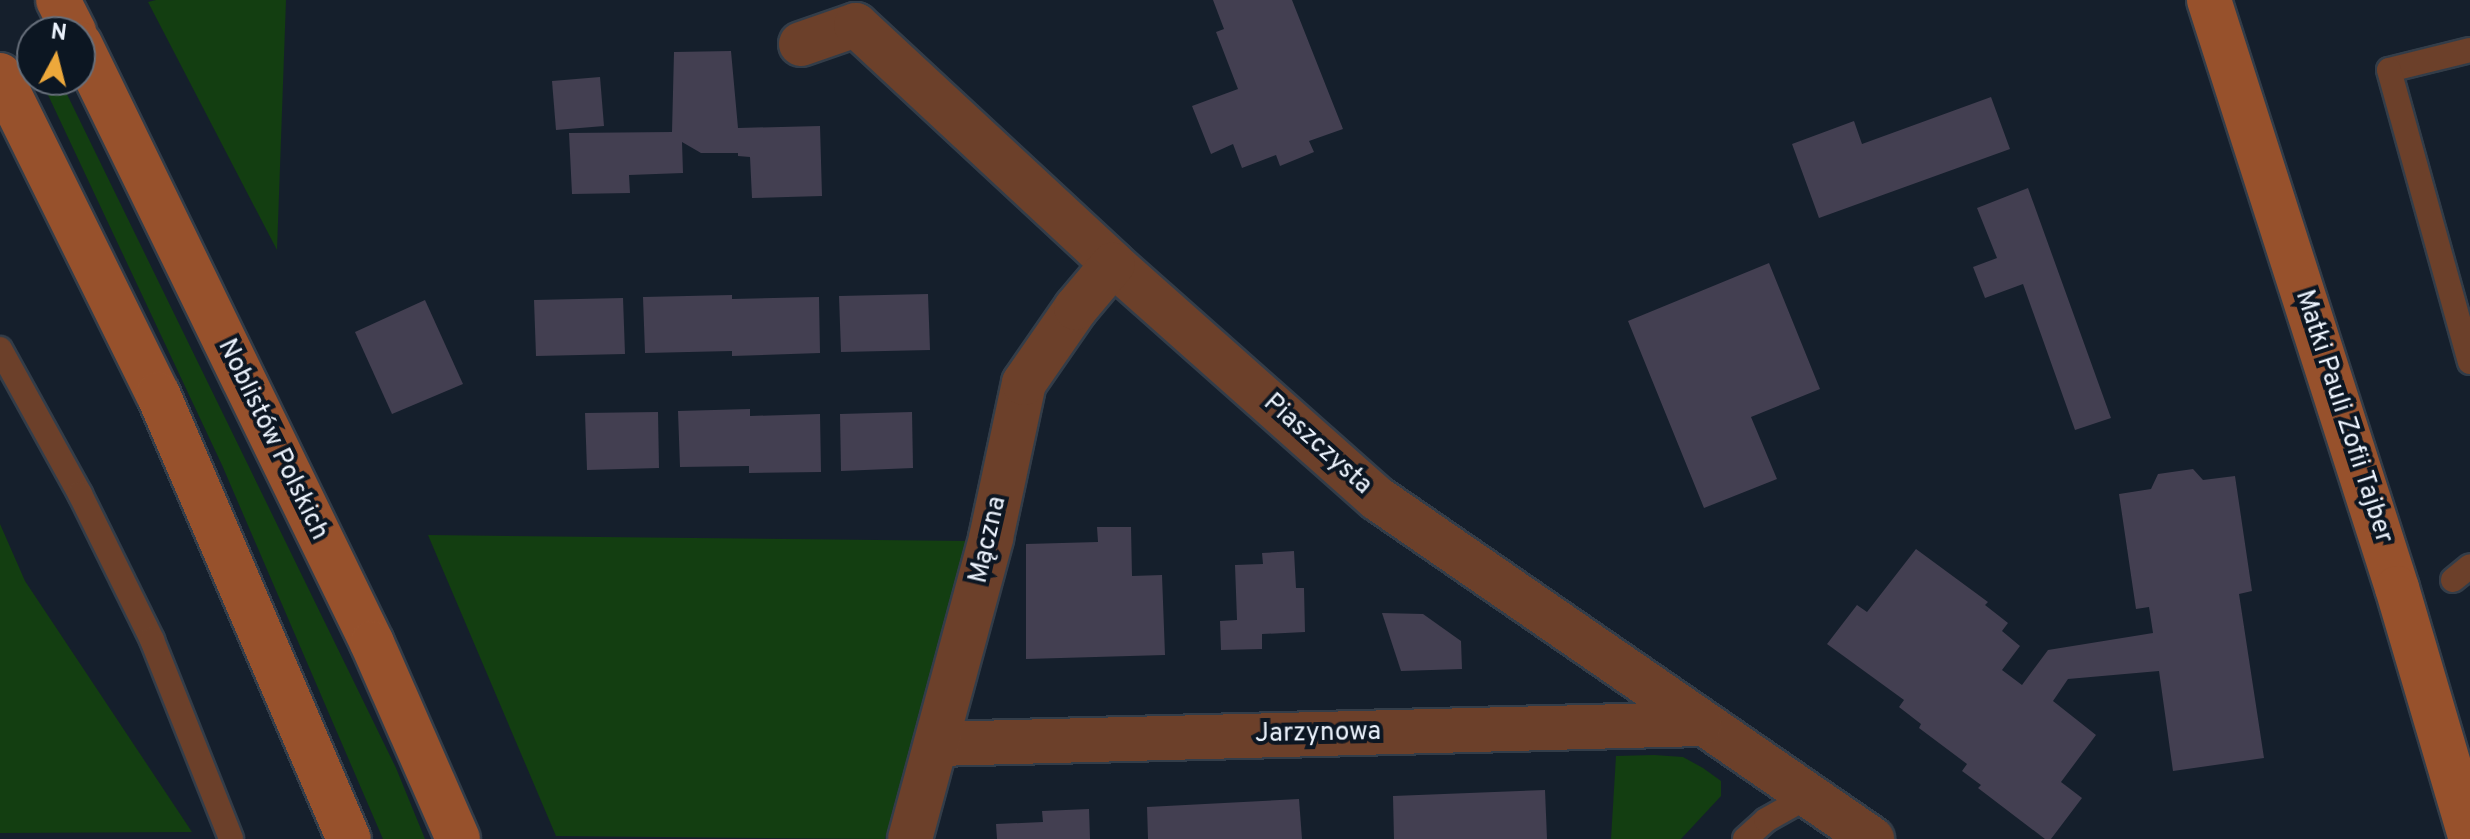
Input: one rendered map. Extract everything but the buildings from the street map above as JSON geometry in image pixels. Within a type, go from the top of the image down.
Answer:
[{"type":"main road","name":"Matki Pauli Zofii Tajber","points":[[2209,0],[2397,588],[2470,836]]},
{"type":"main road","points":[[0,75],[158,394],[349,839]]},
{"type":"main road","name":"Noblistów Polskich","points":[[96,77],[372,643],[458,839]]},
{"type":"street","name":"Piaszczysta","points":[[801,44],[856,25],[1113,264],[1378,499],[1700,724],[1872,839]]},
{"type":"street","name":"Mączna","points":[[910,839],[991,538],[1024,383],[1076,308],[1113,264]]},
{"type":"street","name":"Jarzynowa","points":[[937,744],[1700,724]]},
{"type":"lane","points":[[2470,50],[2389,70],[2470,362]]},
{"type":"lane","points":[[0,349],[80,494],[152,640],[231,839]]},
{"type":"lane","points":[[1745,839],[1766,820],[1807,797]]},
{"type":"green space","points":[[286,0],[277,250],[148,2]]},
{"type":"green space","points":[[49,96],[68,96],[396,768],[425,839],[383,839],[222,465]]},
{"type":"green space","points":[[0,524],[25,581],[192,832],[0,833]]},
{"type":"green space","points":[[428,535],[971,541],[885,839],[556,836]]},
{"type":"green space","points":[[1616,756],[1683,757],[1703,768],[1721,781],[1721,796],[1681,839],[1611,839]]}]
